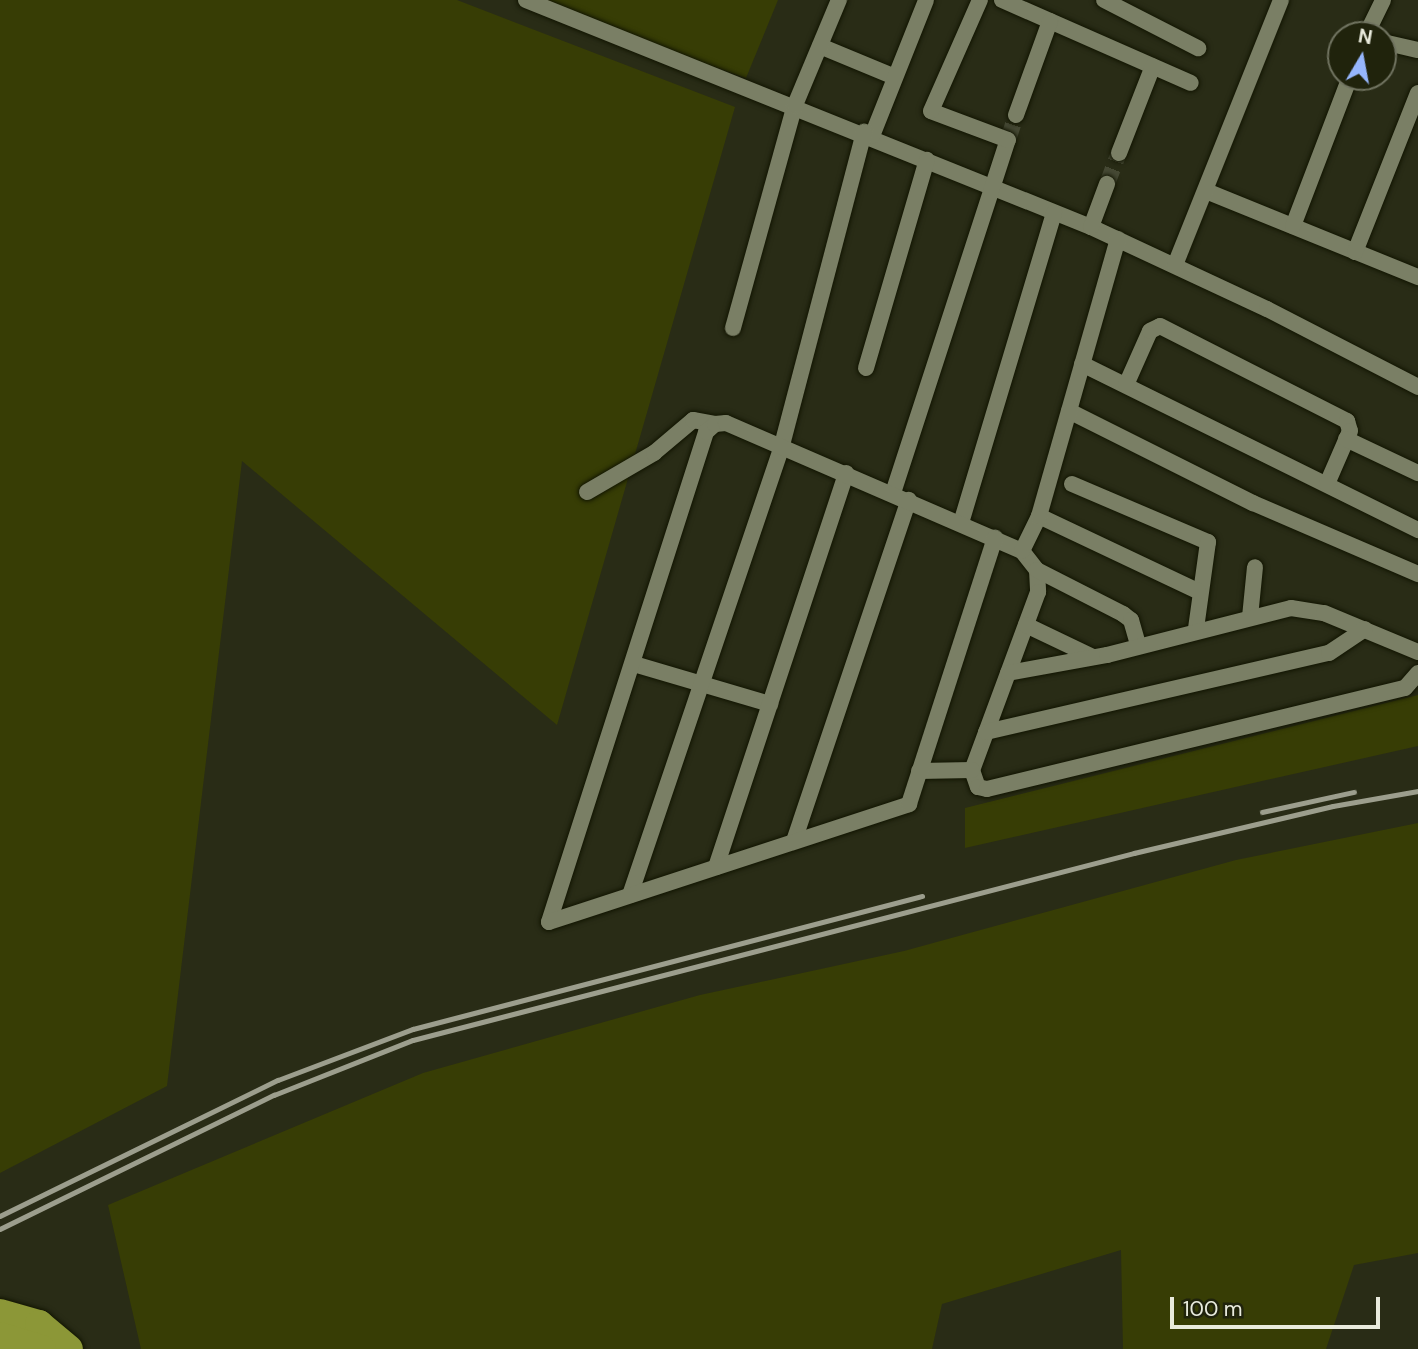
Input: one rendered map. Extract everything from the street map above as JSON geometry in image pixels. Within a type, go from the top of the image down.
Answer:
[{"type":"highway","points":[[0,1313],[20,1316],[54,1332],[69,1349]]},
{"type":"highway","points":[[0,1336],[42,1349]]},
{"type":"street","points":[[526,0],[868,134],[1091,227],[1417,383]]},
{"type":"street","points":[[733,328],[795,105],[839,0]]},
{"type":"street","points":[[630,895],[782,444],[868,134],[895,77],[926,0]]},
{"type":"street","points":[[893,493],[1008,140],[931,111],[980,0]]},
{"type":"street","points":[[1002,0],[1191,83]]},
{"type":"street","points":[[1104,0],[1199,48]]},
{"type":"street","points":[[1175,265],[1281,0]]},
{"type":"street","points":[[1373,21],[1383,0]]},
{"type":"street","points":[[1016,115],[1050,21]]},
{"type":"street","points":[[1397,45],[1418,50]]},
{"type":"street","points":[[820,46],[895,77]]},
{"type":"street","points":[[1119,153],[1153,66]]},
{"type":"street","points":[[1293,226],[1345,91]]},
{"type":"street","points":[[1355,251],[1418,93]]},
{"type":"street","points":[[866,368],[927,160]]},
{"type":"street","points":[[1091,227],[1107,184]]},
{"type":"street","points":[[1206,191],[1418,277]]},
{"type":"street","points":[[961,523],[1054,213]]},
{"type":"street","points":[[1022,551],[1039,516],[1118,239]]},
{"type":"street","points":[[1126,386],[1150,331],[1160,326],[1347,421],[1346,439],[1327,484]]},
{"type":"street","points":[[1082,365],[1418,530]]},
{"type":"street","points":[[1069,411],[1253,503],[1418,575]]},
{"type":"street","points":[[587,492],[654,453],[693,420],[726,423],[782,444],[1022,551],[1037,570],[1131,620],[1138,645]]},
{"type":"street","points":[[715,424],[706,432],[634,664],[549,922],[909,804],[995,538]]},
{"type":"street","points":[[1346,439],[1418,473]]},
{"type":"street","points":[[716,867],[846,473]]},
{"type":"street","points":[[1072,484],[1208,542],[1198,591],[1196,629]]},
{"type":"street","points":[[794,841],[909,500]]},
{"type":"street","points":[[1039,516],[1198,591]]},
{"type":"street","points":[[1250,617],[1255,566]]},
{"type":"street","points":[[1037,570],[1038,592],[972,770],[978,787],[988,789],[1405,688],[1418,673]]},
{"type":"street","points":[[1007,673],[1093,657],[1250,617],[1307,609],[1365,629],[1418,652]]},
{"type":"street","points":[[1026,625],[1093,657]]},
{"type":"street","points":[[986,732],[1329,653],[1365,629]]},
{"type":"street","points":[[634,664],[770,704]]},
{"type":"street","points":[[919,771],[972,770]]},
{"type":"green space","points":[[0,0],[457,0],[735,107],[557,725],[242,461],[167,1086],[0,1173]]},
{"type":"green space","points":[[526,0],[778,0],[746,78]]},
{"type":"green space","points":[[1418,695],[1418,746],[965,848],[965,808]]},
{"type":"green space","points":[[1418,823],[1418,1253],[1354,1265],[1326,1349],[1123,1349],[1121,1250],[942,1304],[932,1349],[141,1349],[108,1205],[423,1073],[700,995],[904,951],[1236,860]]},
{"type":"tunnel","points":[[1008,140],[1016,115]]},
{"type":"tunnel","points":[[1107,184],[1119,153]]},
{"type":"railway","points":[[0,1229],[274,1095],[413,1040],[1134,853],[1333,806],[1418,791]]},
{"type":"railway","points":[[1262,812],[1354,792]]},
{"type":"railway","points":[[0,1216],[278,1080],[413,1029],[922,896]]}]
